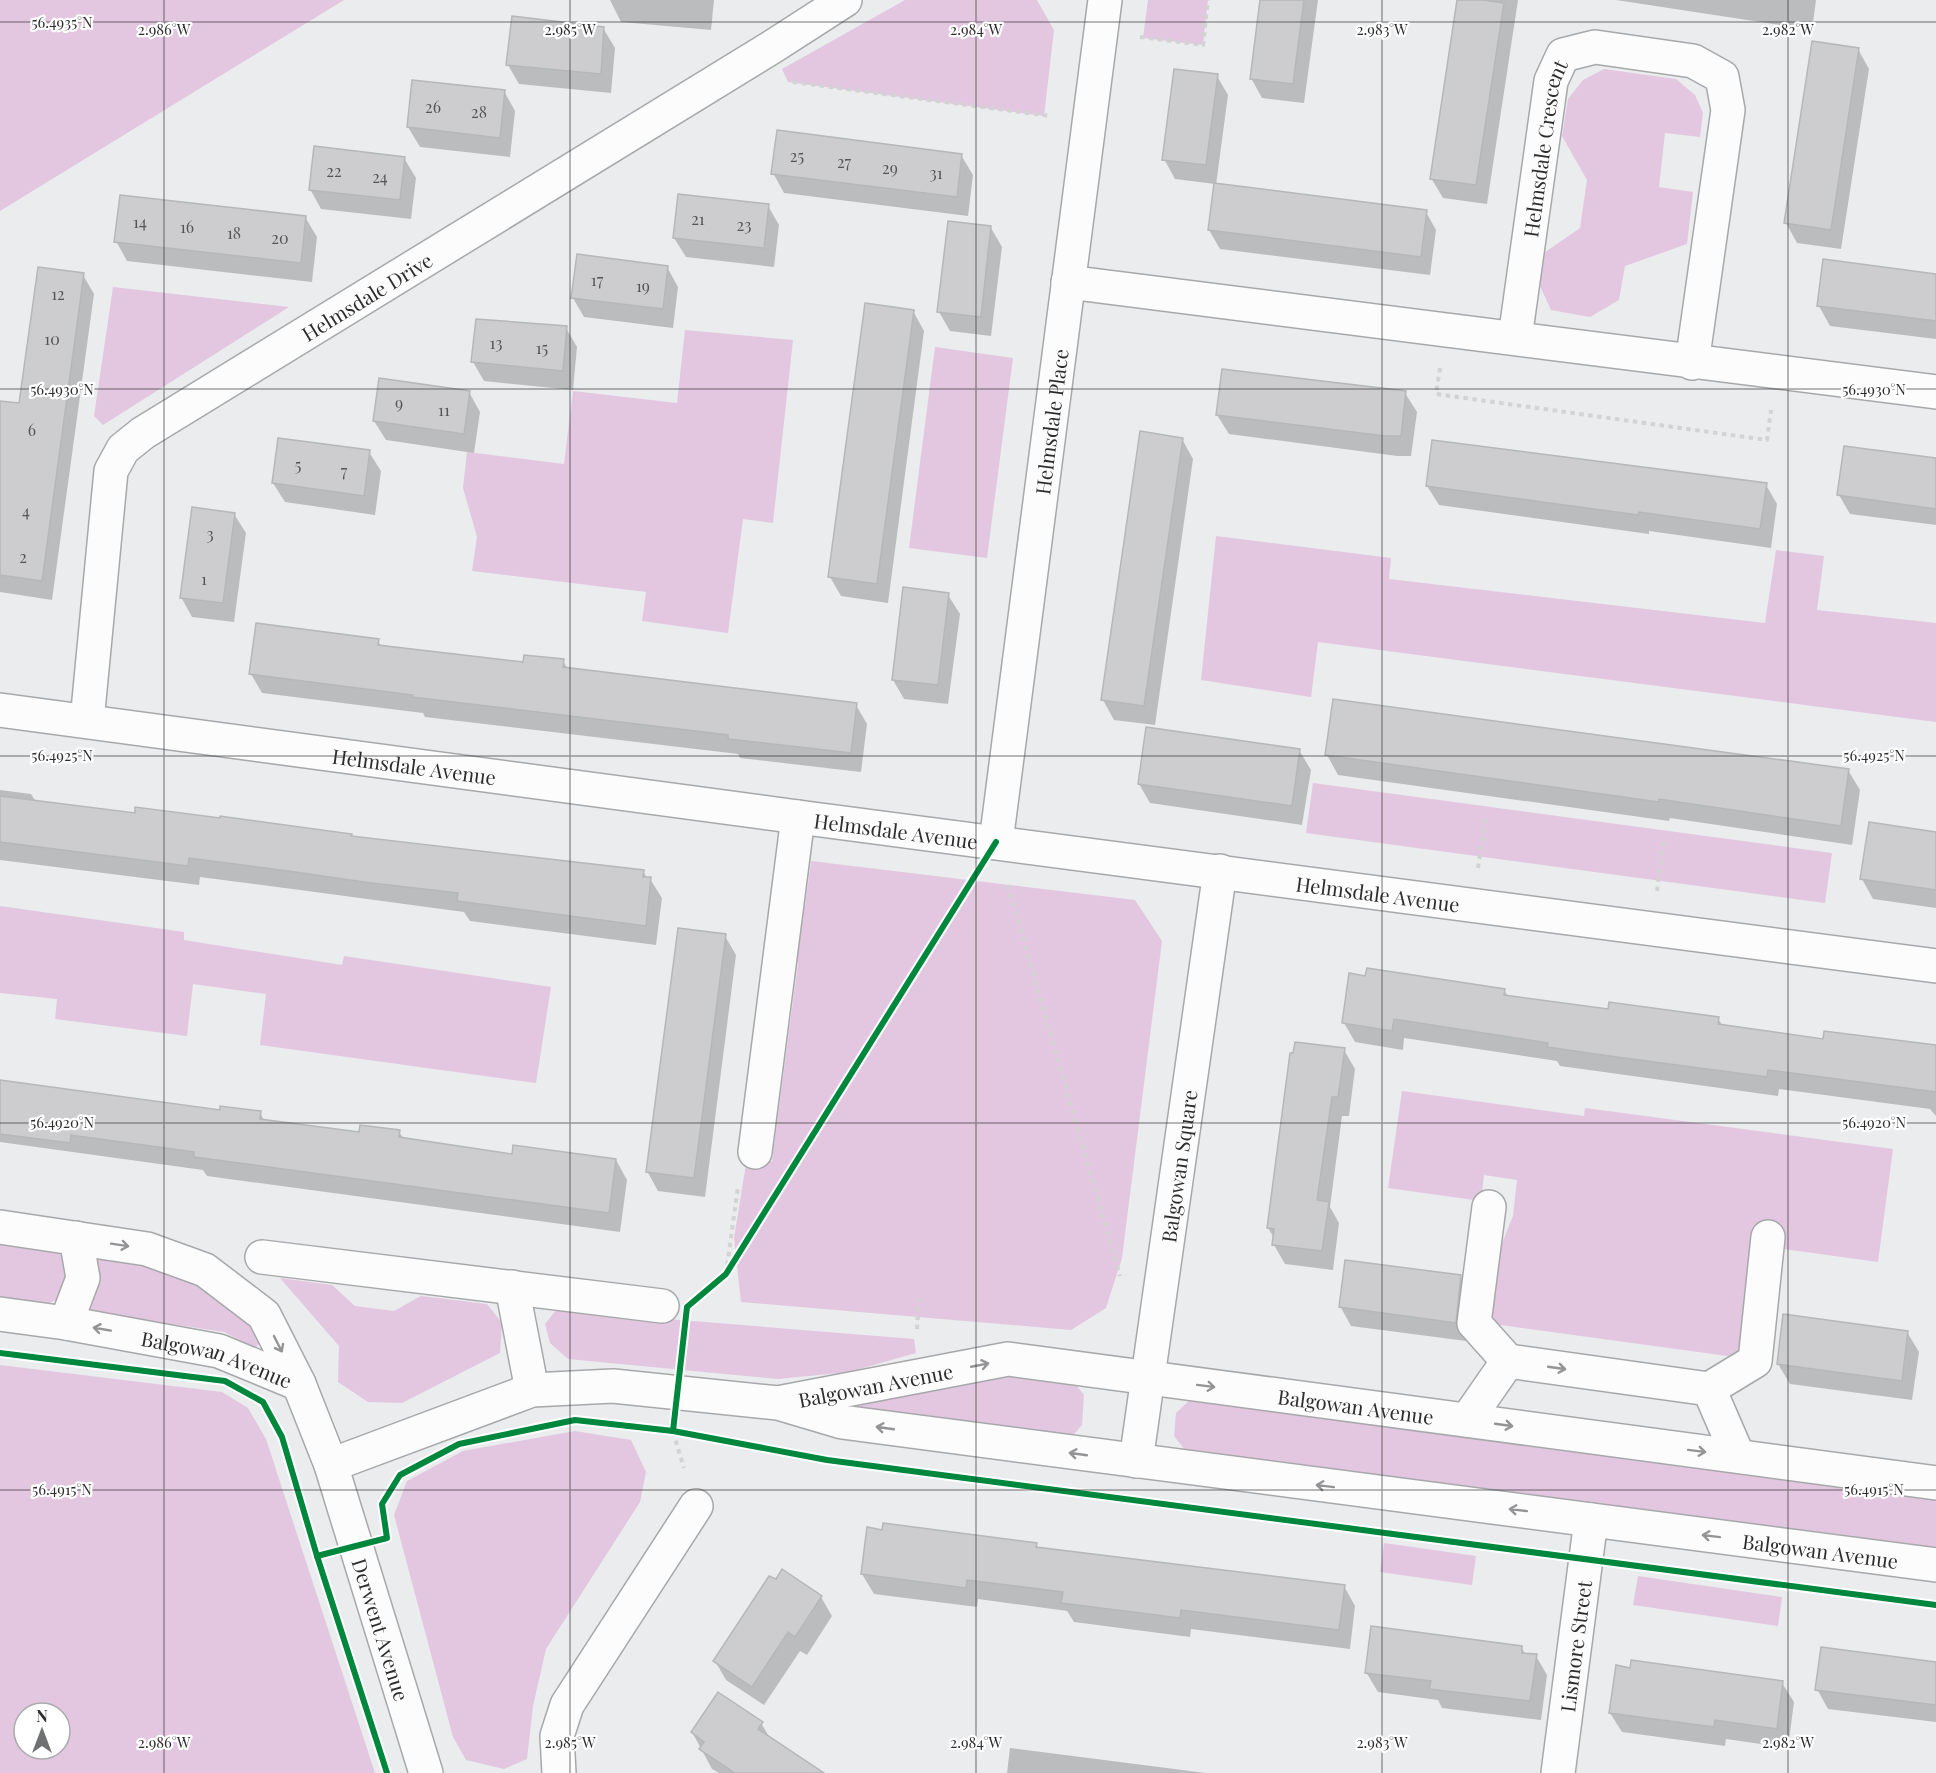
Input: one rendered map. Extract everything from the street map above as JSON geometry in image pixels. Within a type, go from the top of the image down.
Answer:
[{"type":"street","name":"Helmsdale Drive","points":[[87,721],[111,471],[123,449],[153,426],[845,0]]},
{"type":"street","name":"Helmsdale Place","points":[[996,842],[1105,0]]},
{"type":"street","name":"Helmsdale Crescent","points":[[1515,338],[1551,81],[1563,55],[1595,46],[1693,60],[1722,77],[1728,110],[1692,363]]},
{"type":"street","points":[[1068,282],[1936,393]]},
{"type":"street","name":"Helmsdale Avenue","points":[[0,710],[1936,966]]},
{"type":"street","points":[[755,1152],[798,817]]},
{"type":"street","name":"Balgowan Square","points":[[1136,1461],[1220,871]]},
{"type":"street","points":[[1489,1208],[1474,1323],[1508,1361],[1709,1389],[1755,1361],[1768,1237]]},
{"type":"street","name":"Balgowan Avenue","points":[[0,1227],[147,1249],[205,1270],[264,1315],[298,1384]]},
{"type":"street","points":[[66,1323],[83,1278],[76,1238]]},
{"type":"street","points":[[262,1257],[662,1306]]},
{"type":"street","points":[[512,1287],[532,1390]]},
{"type":"street","name":"Balgowan Avenue","points":[[0,1314],[66,1323],[219,1351],[298,1384]]},
{"type":"street","name":"Balgowan Avenue","points":[[778,1403],[1008,1359],[1936,1483]]},
{"type":"street","points":[[1467,1420],[1508,1361]]},
{"type":"street","name":"Derwent Avenue","points":[[298,1384],[331,1465],[426,1773]]},
{"type":"street","name":"Balgowan Avenue","points":[[331,1465],[532,1390],[613,1386],[778,1403],[842,1422],[1936,1565]]},
{"type":"street","points":[[1709,1389],[1738,1456]]},
{"type":"street","points":[[559,1773],[557,1736],[567,1705],[696,1506]]},
{"type":"street","name":"Lismore Street","points":[[1558,1773],[1591,1520]]},
{"type":"path","points":[[1101,33],[1203,45],[1208,0]]},
{"type":"path","points":[[772,47],[788,82],[1089,121]]},
{"type":"path","points":[[1439,373],[1436,394],[1767,440],[1770,418]]},
{"type":"path","points":[[1473,904],[1486,815]]},
{"type":"path","points":[[1652,928],[1664,838]]},
{"type":"path","points":[[996,842],[1123,1285]]},
{"type":"path","points":[[726,1274],[743,1154],[755,1152]]},
{"type":"path","points":[[718,1281],[726,1274],[738,1254]]},
{"type":"path","points":[[917,1329],[919,1298]]},
{"type":"path","points":[[673,1431],[677,1394]]},
{"type":"path","points":[[662,1430],[684,1433]]},
{"type":"shaded area","points":[[0,0],[344,0],[0,211]]},
{"type":"shaded area","points":[[905,0],[1037,0],[1054,30],[1044,116],[788,82],[782,69]]},
{"type":"shaded area","points":[[1148,0],[1208,0],[1203,45],[1143,38]]},
{"type":"shaded area","points":[[1604,69],[1676,79],[1695,95],[1703,113],[1700,137],[1665,133],[1659,187],[1693,192],[1687,244],[1625,266],[1619,300],[1590,317],[1551,310],[1539,284],[1544,253],[1580,228],[1587,180],[1562,136],[1568,99],[1583,80]]},
{"type":"shaded area","points":[[113,287],[289,307],[103,425],[94,416]]},
{"type":"shaded area","points":[[685,330],[793,340],[773,523],[743,519],[728,633],[642,621],[646,592],[472,571],[477,537],[463,488],[467,452],[564,464],[573,391],[677,403]]},
{"type":"shaded area","points":[[935,347],[1013,358],[987,558],[909,548]]},
{"type":"shaded area","points":[[1216,536],[1391,558],[1389,579],[1765,623],[1776,550],[1824,556],[1817,610],[1936,623],[1936,722],[1318,642],[1311,697],[1201,680]]},
{"type":"shaded area","points":[[1313,783],[1832,853],[1825,903],[1306,833]]},
{"type":"shaded area","points":[[811,861],[1135,900],[1162,941],[1122,1258],[1106,1308],[1071,1330],[741,1302],[734,1238],[747,1158],[772,1161],[798,963],[784,945],[787,921],[805,906]]},
{"type":"shaded area","points":[[0,906],[184,932],[184,940],[342,965],[344,956],[551,987],[536,1083],[260,1045],[266,994],[193,984],[187,1036],[55,1019],[57,999],[0,993]]},
{"type":"shaded area","points":[[1402,1091],[1584,1116],[1585,1108],[1893,1149],[1878,1262],[1768,1247],[1742,1358],[1485,1323],[1492,1268],[1513,1216],[1517,1180],[1484,1175],[1481,1201],[1388,1188]]},
{"type":"shaded area","points":[[0,1241],[56,1249],[68,1264],[69,1283],[59,1299],[41,1306],[0,1301]]},
{"type":"shaded area","points":[[95,1252],[164,1265],[217,1294],[264,1339],[255,1348],[224,1332],[87,1311],[100,1279]]},
{"type":"shaded area","points":[[280,1278],[332,1285],[355,1306],[394,1311],[421,1296],[487,1304],[502,1323],[500,1353],[402,1403],[368,1402],[338,1382],[339,1346]]},
{"type":"shaded area","points":[[556,1310],[914,1339],[916,1353],[849,1372],[778,1379],[568,1359],[550,1343],[545,1324]]},
{"type":"shaded area","points":[[0,1365],[222,1392],[248,1408],[266,1439],[375,1773],[0,1773]]},
{"type":"shaded area","points":[[977,1371],[1073,1381],[1084,1395],[1082,1425],[1069,1440],[858,1414],[862,1400]]},
{"type":"shaded area","points":[[1192,1398],[1936,1495],[1936,1555],[1189,1455],[1174,1436],[1176,1413]]},
{"type":"shaded area","points":[[575,1431],[631,1440],[646,1472],[640,1502],[546,1649],[533,1706],[527,1759],[504,1769],[466,1760],[453,1737],[394,1515],[407,1481],[463,1451]]},
{"type":"shaded area","points":[[1384,1543],[1476,1556],[1472,1585],[1380,1572]]},
{"type":"shaded area","points":[[1638,1576],[1782,1597],[1778,1626],[1633,1605]]},
{"type":"building","points":[[1260,0],[1304,0],[1293,84],[1250,79]]},
{"type":"building","points":[[1457,0],[1504,3],[1476,185],[1430,179]]},
{"type":"building","points":[[512,16],[604,27],[601,74],[506,65]]},
{"type":"building","points":[[1812,41],[1859,48],[1831,230],[1784,223]]},
{"type":"building","points":[[1174,69],[1218,74],[1206,165],[1162,160]]},
{"type":"building","points":[[412,80],[505,90],[500,138],[407,127]]},
{"type":"building","points":[[777,130],[962,154],[957,197],[771,174]]},
{"type":"building","points":[[314,146],[405,157],[400,200],[309,190]]},
{"type":"building","points":[[1214,183],[1427,210],[1421,257],[1208,230]]},
{"type":"building","points":[[678,194],[769,204],[764,248],[673,238]]},
{"type":"building","points":[[120,195],[306,216],[301,263],[114,242]]},
{"type":"building","points":[[948,221],[991,226],[981,317],[937,312]]},
{"type":"building","points":[[577,254],[668,266],[663,309],[571,298]]},
{"type":"building","points":[[1823,259],[1936,274],[1936,321],[1817,306]]},
{"type":"building","points":[[38,267],[84,273],[42,581],[0,575],[0,401],[19,403]]},
{"type":"building","points":[[865,303],[914,310],[877,584],[828,577]]},
{"type":"building","points":[[476,319],[567,326],[563,371],[471,362]]},
{"type":"building","points":[[1222,369],[1406,391],[1401,436],[1385,436],[1216,415]]},
{"type":"building","points":[[379,378],[470,391],[464,434],[373,421]]},
{"type":"building","points":[[1140,431],[1183,438],[1144,706],[1101,700]]},
{"type":"building","points":[[278,438],[370,450],[364,496],[272,483]]},
{"type":"building","points":[[1432,440],[1767,483],[1760,529],[1426,486]]},
{"type":"building","points":[[1844,446],[1936,458],[1936,509],[1837,495]]},
{"type":"building","points":[[192,507],[235,513],[223,603],[180,598]]},
{"type":"building","points":[[903,587],[949,593],[938,685],[892,680]]},
{"type":"building","points":[[256,623],[379,639],[378,645],[523,662],[524,655],[564,659],[563,667],[857,703],[851,753],[728,739],[728,735],[412,697],[413,695],[249,674]]},
{"type":"building","points":[[1333,699],[1849,769],[1841,826],[1659,799],[1659,802],[1325,755]]},
{"type":"building","points":[[1146,727],[1300,749],[1292,806],[1138,784]]},
{"type":"building","points":[[0,796],[135,813],[135,807],[220,818],[220,816],[352,834],[351,836],[644,870],[643,877],[651,877],[646,926],[457,901],[458,893],[189,858],[188,866],[0,842]]},
{"type":"building","points":[[1869,822],[1936,832],[1936,890],[1860,879]]},
{"type":"building","points":[[678,928],[726,934],[694,1178],[646,1172]]},
{"type":"building","points":[[1367,968],[1505,989],[1504,995],[1608,1009],[1609,1002],[1719,1017],[1718,1024],[1823,1039],[1824,1031],[1936,1045],[1936,1092],[1768,1070],[1767,1077],[1602,1055],[1547,1047],[1548,1043],[1394,1019],[1392,1031],[1342,1023],[1349,973],[1365,976]]},
{"type":"building","points":[[1295,1042],[1345,1048],[1338,1097],[1332,1097],[1317,1200],[1329,1202],[1322,1251],[1272,1245],[1274,1229],[1267,1228],[1290,1053],[1293,1053]]},
{"type":"building","points":[[0,1080],[220,1110],[220,1106],[261,1111],[260,1119],[359,1132],[360,1125],[400,1130],[399,1137],[512,1154],[513,1145],[616,1159],[609,1213],[194,1157],[194,1152],[71,1135],[70,1143],[0,1134]]},
{"type":"building","points":[[1345,1260],[1461,1275],[1456,1323],[1339,1307]]},
{"type":"building","points":[[1783,1314],[1908,1331],[1902,1381],[1777,1364]]},
{"type":"building","points":[[883,1523],[1037,1543],[1036,1547],[1345,1585],[1339,1630],[1181,1610],[1180,1618],[1061,1603],[1063,1592],[967,1580],[966,1588],[861,1574],[867,1527],[882,1530]]},
{"type":"building","points":[[782,1569],[822,1596],[795,1637],[788,1632],[752,1687],[713,1661],[769,1576],[776,1579]]},
{"type":"building","points":[[1371,1626],[1522,1646],[1522,1653],[1537,1654],[1530,1701],[1429,1689],[1431,1681],[1365,1673]]},
{"type":"building","points":[[1821,1647],[1936,1662],[1936,1705],[1815,1690]]},
{"type":"building","points":[[1631,1660],[1783,1681],[1777,1729],[1715,1720],[1714,1727],[1609,1713],[1616,1665],[1630,1668]]},
{"type":"building","points":[[718,1692],[763,1722],[758,1729],[824,1773],[735,1773],[699,1749],[704,1742],[691,1732]]},
{"type":"cycle path","points":[[673,1431],[687,1307],[726,1274],[996,842]]},
{"type":"cycle path","points":[[0,1353],[225,1381],[263,1402],[282,1437],[317,1556],[387,1773]]},
{"type":"cycle path","points":[[317,1556],[387,1538],[382,1504],[400,1475],[459,1444],[575,1420],[673,1431],[827,1460],[1936,1605]]}]
